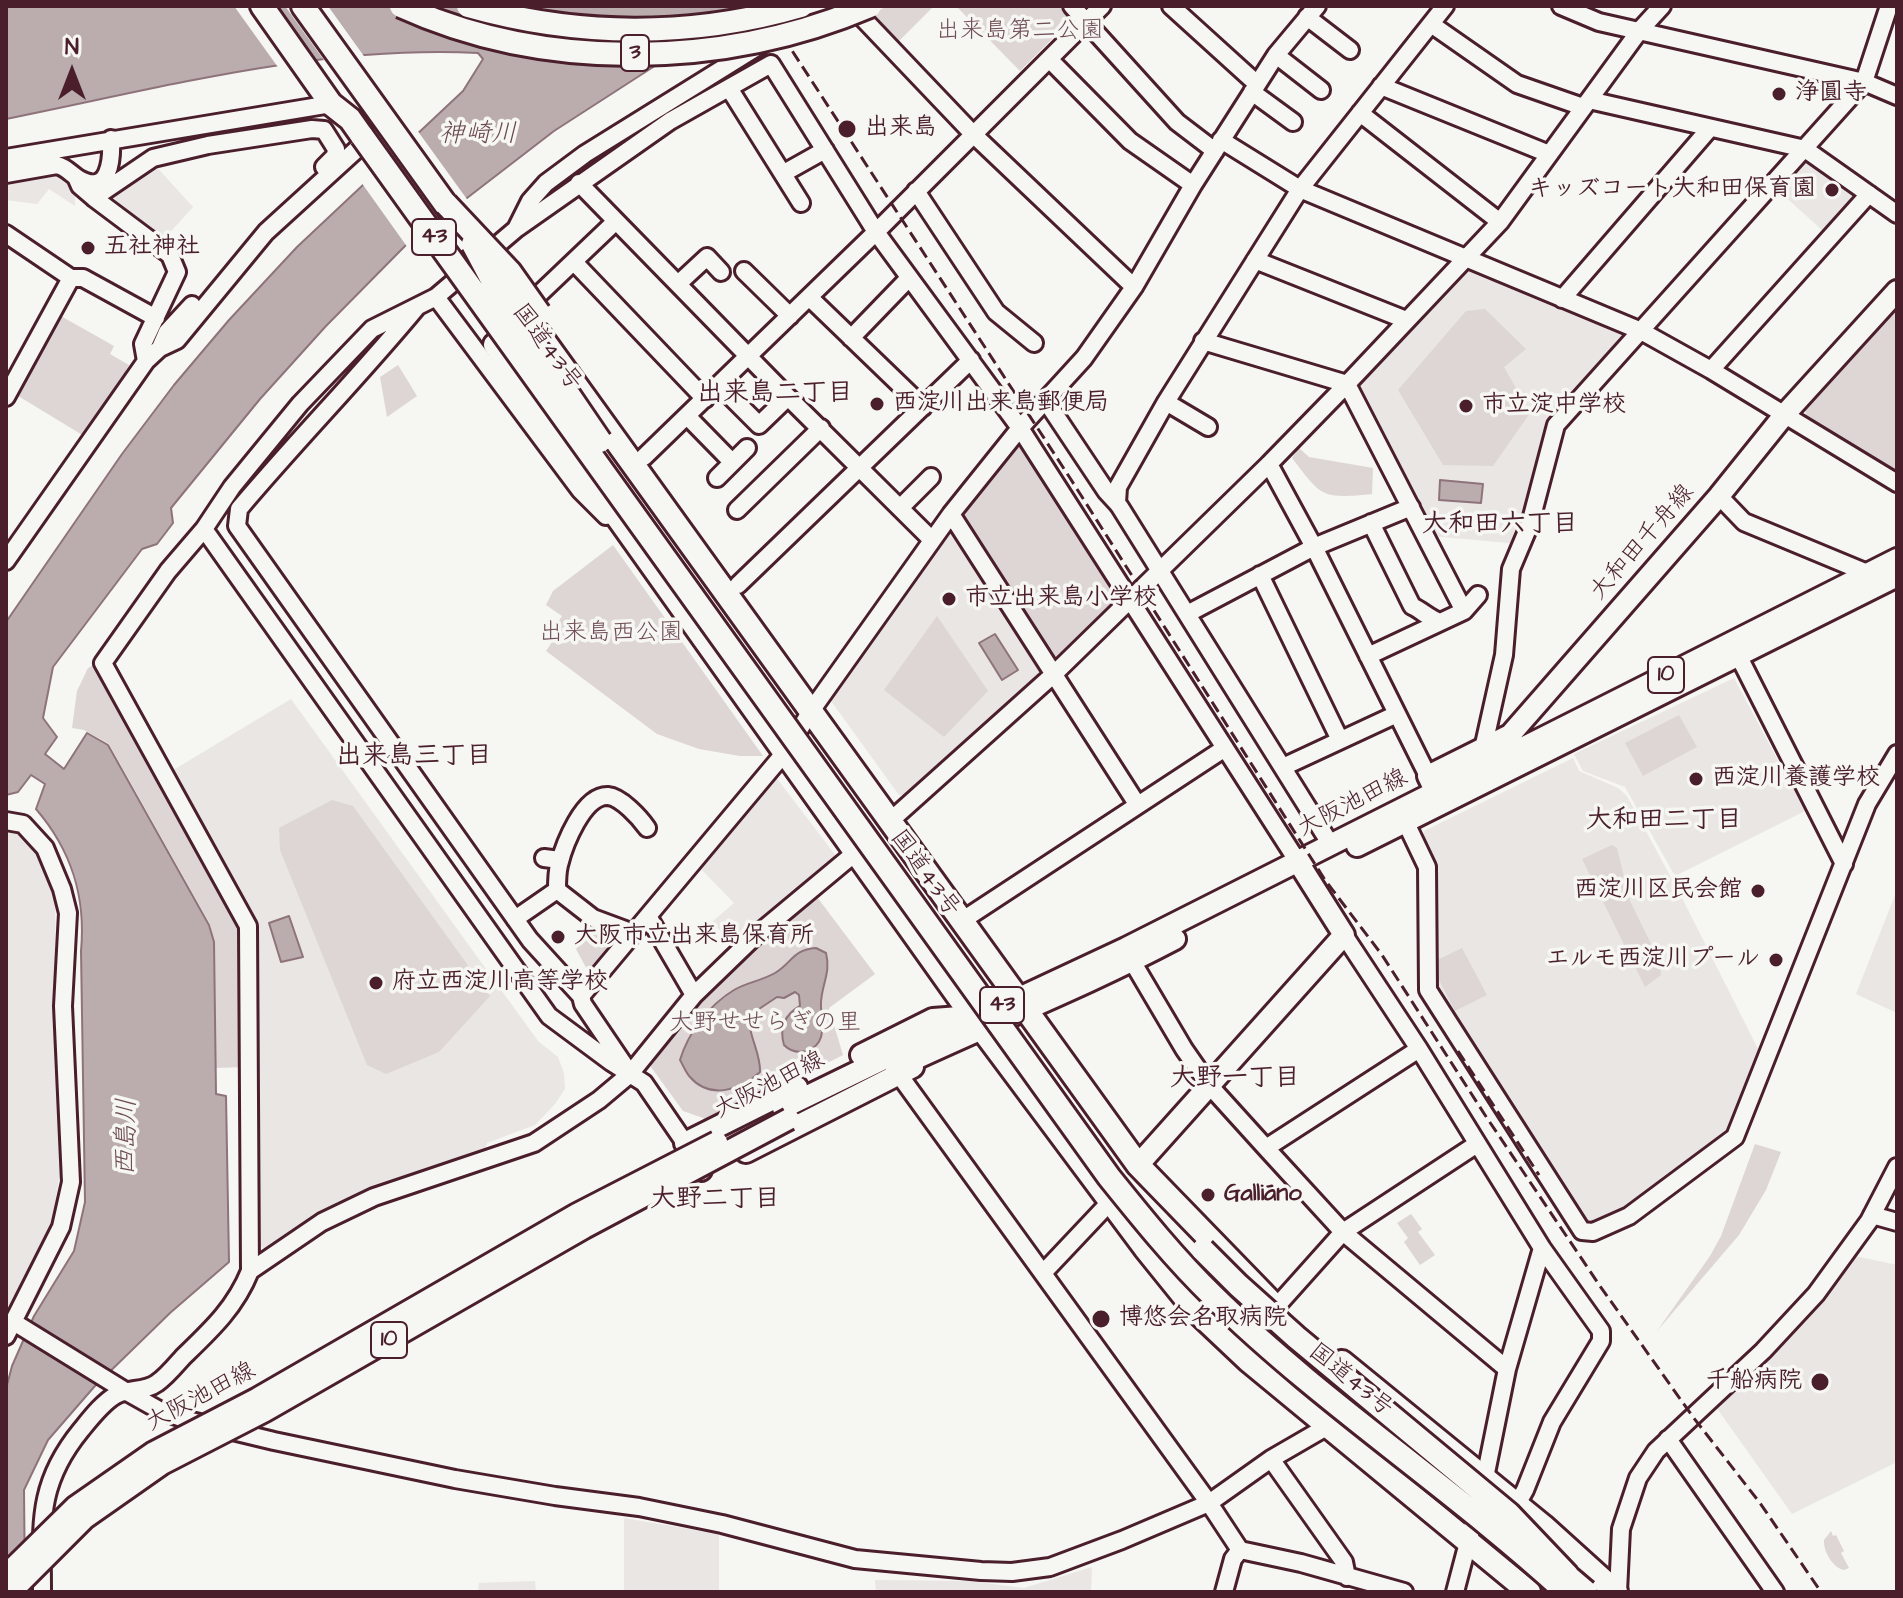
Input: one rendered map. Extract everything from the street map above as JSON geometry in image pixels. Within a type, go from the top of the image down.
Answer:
[{"type":"highway","name":"国道43号","points":[[262,6],[331,104],[340,127],[356,150],[786,751],[855,853],[1145,1248],[1195,1310],[1221,1336],[1469,1544],[1508,1584],[1529,1592]]},
{"type":"highway","name":"国道43号","points":[[303,6],[446,204],[473,244],[498,291],[591,429],[1120,1171],[1222,1287],[1565,1585]]},
{"type":"highway","name":"3","points":[[401,6],[505,40],[547,48],[623,53],[686,51],[753,43],[835,21],[870,6]]},
{"type":"highway","name":"3","points":[[468,6],[550,25],[613,30],[707,25],[806,11]]},
{"type":"highway","points":[[326,37],[340,77],[331,104],[353,102],[376,107]]},
{"type":"highway","name":"国道43号","points":[[331,104],[350,119],[1100,1164],[1154,1233],[1212,1295],[1270,1349],[1565,1585],[1586,1592]]},
{"type":"highway","points":[[446,204],[490,250],[738,585],[766,650]]},
{"type":"highway","name":"国道43号","points":[[473,244],[533,312],[766,650],[1138,1165],[1276,1307],[1517,1504],[1617,1592]]},
{"type":"highway","points":[[1138,1165],[1165,1206],[1203,1250],[1296,1337],[1509,1514],[1565,1585]]},
{"type":"highway","points":[[1145,1248],[1228,1329],[1271,1365],[1505,1552],[1565,1585]]},
{"type":"main road","name":"大和田千舟線","points":[[1435,791],[1483,749],[1510,735],[1719,496],[1785,414],[1897,291]]},
{"type":"main road","name":"大阪池田線","points":[[1735,649],[1897,559]]},
{"type":"main road","name":"大阪池田線","points":[[6,1575],[75,1507],[154,1452],[258,1398],[577,1214],[977,1022],[1132,961],[1301,866],[1331,845],[1435,791],[1897,576]]},
{"type":"main road","name":"大阪池田線","points":[[1023,1004],[1301,866],[1406,823],[1435,791]]},
{"type":"main road","points":[[1138,1165],[1344,935],[1301,866]]},
{"type":"main road","points":[[952,1041],[900,1076],[704,1174],[685,1143],[933,1019],[977,1022]]},
{"type":"main road","name":"大阪池田線","points":[[11,1592],[85,1518],[162,1464],[265,1411],[786,1113],[952,1041],[977,1022]]},
{"type":"street","points":[[516,229],[530,201],[546,183],[585,154],[806,11],[827,6]]},
{"type":"street","points":[[1072,6],[1177,122],[1218,146],[1300,189],[1641,331],[1897,483]]},
{"type":"street","points":[[644,457],[876,232],[1102,6]]},
{"type":"street","points":[[1171,6],[1293,122]]},
{"type":"street","points":[[1117,503],[1118,487],[1166,402],[1300,189],[1445,6]]},
{"type":"street","points":[[1561,6],[1599,22],[1864,82],[1897,96]]},
{"type":"street","points":[[889,822],[1054,674],[1161,572],[1347,384],[1500,222],[1640,30],[1662,6]]},
{"type":"street","points":[[1483,749],[1504,655],[1511,569],[1530,524],[1556,425],[1864,82],[1889,6]]},
{"type":"street","points":[[806,11],[853,8],[973,134],[1134,287]]},
{"type":"street","points":[[581,996],[668,888],[786,751],[951,514],[1020,428],[1084,358],[1134,287],[1254,88],[1312,11],[1350,50]]},
{"type":"street","points":[[1431,24],[1517,84],[1586,104],[1805,149],[1897,214]]},
{"type":"street","points":[[1276,55],[1321,90]]},
{"type":"street","points":[[1049,59],[1130,141],[1193,185]]},
{"type":"street","points":[[42,1592],[42,1519],[52,1474],[70,1443],[116,1395],[155,1385],[241,1295],[250,1271],[248,926],[103,663],[232,487],[300,404],[372,329],[436,297],[516,229],[670,121],[771,64],[876,232],[1020,428],[1301,866]]},
{"type":"street","points":[[1381,86],[1549,154]]},
{"type":"street","points":[[729,88],[801,203]]},
{"type":"street","points":[[6,158],[331,104]]},
{"type":"street","points":[[1360,113],[1500,222]]},
{"type":"street","points":[[1562,299],[1710,128]]},
{"type":"street","points":[[6,174],[57,165],[87,182],[95,182],[177,151],[312,129],[324,130],[336,149],[335,156],[252,235],[230,264],[167,332],[160,348]]},
{"type":"street","points":[[111,139],[117,172]]},
{"type":"street","points":[[76,177],[88,175],[100,166],[111,139]]},
{"type":"street","points":[[6,561],[146,361],[160,348],[177,340],[266,232],[356,150]]},
{"type":"street","points":[[784,173],[825,150]]},
{"type":"street","points":[[94,198],[117,172]]},
{"type":"street","points":[[76,177],[80,186],[94,198],[170,255],[177,272],[143,344],[146,361]]},
{"type":"street","points":[[579,183],[932,540]]},
{"type":"street","points":[[916,191],[996,312],[1034,343]]},
{"type":"street","points":[[1711,370],[1869,194]]},
{"type":"street","points":[[533,312],[574,262],[616,221]]},
{"type":"street","points":[[6,234],[71,278],[83,278],[156,318]]},
{"type":"street","points":[[679,283],[707,257],[721,272]]},
{"type":"street","points":[[1255,260],[1406,320]]},
{"type":"street","points":[[574,262],[705,399]]},
{"type":"street","points":[[744,271],[790,316]]},
{"type":"street","points":[[6,397],[71,278]]},
{"type":"street","points":[[851,338],[909,278]]},
{"type":"street","points":[[436,297],[580,490],[601,509],[715,665],[743,693]]},
{"type":"street","points":[[809,297],[923,407]]},
{"type":"street","points":[[417,307],[239,509],[237,526],[530,940],[581,996],[583,1004],[630,1074]]},
{"type":"street","points":[[1203,341],[1347,384],[1464,611]]},
{"type":"street","points":[[738,585],[971,360]]},
{"type":"street","points":[[719,385],[759,425],[788,397]]},
{"type":"street","points":[[1046,401],[1117,503],[1331,845]]},
{"type":"street","points":[[1166,402],[1208,427]]},
{"type":"street","points":[[687,416],[732,462]]},
{"type":"street","points":[[737,510],[821,428]]},
{"type":"street","points":[[717,478],[747,448]]},
{"type":"street","points":[[1269,464],[1314,547],[1435,791]]},
{"type":"street","points":[[900,508],[931,477]]},
{"type":"street","points":[[1719,496],[1744,522],[1867,573]]},
{"type":"street","points":[[1187,614],[1314,547],[1411,507]]},
{"type":"street","points":[[951,514],[1137,804]]},
{"type":"street","points":[[1371,523],[1412,606],[1426,617],[1440,622]]},
{"type":"street","points":[[204,529],[549,1016],[644,1083],[685,1143]]},
{"type":"street","points":[[1260,575],[1340,740]]},
{"type":"street","points":[[1368,656],[1464,611],[1478,595]]},
{"type":"street","points":[[1735,649],[1844,864]]},
{"type":"street","points":[[1283,767],[1397,714]]},
{"type":"street","points":[[963,920],[1225,748]]},
{"type":"street","points":[[1406,823],[1427,867],[1428,990],[1582,1231],[1587,1233],[1607,1228],[1629,1216],[1735,1137],[1867,804],[1897,754]]},
{"type":"street","points":[[628,931],[593,918],[557,890],[552,859],[578,815],[598,799],[607,796],[616,799],[647,828]]},
{"type":"street","points":[[6,821],[23,824],[45,848],[68,913],[63,1006],[71,1182],[61,1227],[13,1328],[159,1410],[274,1441],[469,1481],[639,1507],[722,1524],[843,1556],[1012,1572],[1050,1567],[1209,1503],[1271,1459],[1328,1426]]},
{"type":"street","points":[[250,1271],[322,1222],[374,1197],[534,1143],[599,1100],[630,1074],[694,995],[753,938],[855,853]]},
{"type":"street","points":[[515,919],[557,890]]},
{"type":"street","points":[[648,916],[694,995]]},
{"type":"street","points":[[1344,935],[1419,1049],[1542,1248],[1602,1335],[1552,1422],[1517,1504]]},
{"type":"street","points":[[1132,961],[1209,1085],[1343,1232],[1507,1369]]},
{"type":"street","points":[[1266,1148],[1419,1049]]},
{"type":"street","points":[[900,1076],[1240,1550],[1395,1591]]},
{"type":"street","points":[[1276,1307],[1343,1232],[1477,1144]]},
{"type":"street","points":[[1617,1592],[1621,1529],[1638,1478],[1656,1451],[1763,1351],[1807,1304],[1872,1215],[1897,1167]]},
{"type":"street","points":[[1043,1273],[1110,1202]]},
{"type":"street","points":[[1872,1215],[1897,1222]]},
{"type":"street","points":[[1455,1592],[1485,1478],[1507,1369],[1542,1248]]},
{"type":"street","points":[[1668,1439],[1775,1592]]},
{"type":"street","points":[[1271,1459],[1344,1562],[1347,1577]]},
{"type":"street","points":[[1224,1592],[1233,1559],[1240,1550]]},
{"type":"shaded area","points":[[1807,161],[1854,195],[1823,231],[1780,192]]},
{"type":"shaded area","points":[[152,162],[193,207],[163,240],[107,192]]},
{"type":"shaded area","points":[[52,169],[75,189],[75,206],[49,189],[37,204],[6,200],[6,180]]},
{"type":"shaded area","name":"市立淀中学校","points":[[1470,268],[1625,331],[1627,337],[1550,424],[1520,544],[1431,536],[1358,388],[1358,383],[1462,269]]},
{"type":"shaded area","name":"市立出来島小学校","points":[[956,531],[1043,666],[1042,673],[906,795],[899,795],[831,701],[831,692],[947,532]]},
{"type":"shaded area","name":"西淀川養護学校","points":[[1734,678],[1805,811],[1675,876],[1625,787],[1583,771],[1574,754]]},
{"type":"shaded area","name":"府立西淀川高等学校","points":[[291,699],[538,1041],[558,1057],[564,1073],[565,1089],[535,1125],[487,1143],[485,1149],[333,1207],[298,1228],[269,1251],[258,1245],[256,924],[170,772]]},
{"type":"shaded area","points":[[1573,758],[1579,771],[1618,788],[1627,796],[1759,1051],[1727,1132],[1623,1211],[1588,1224],[1581,1222],[1437,991],[1433,979],[1433,869],[1423,837],[1424,831]]},
{"type":"shaded area","points":[[775,776],[839,860],[738,950],[712,922],[734,903],[700,868]]},
{"type":"shaded area","points":[[8,830],[25,836],[48,869],[55,891],[62,1178],[59,1178],[51,1230],[6,1311]]},
{"type":"shaded area","points":[[1897,890],[1897,1013],[1856,994]]},
{"type":"shaded area","name":"千船病院","points":[[1855,1256],[1897,1265],[1897,1462],[1792,1514],[1716,1407],[1770,1357],[1820,1303]]},
{"type":"shaded area","points":[[624,1518],[719,1534],[719,1592],[624,1592]]},
{"type":"shaded area","points":[[1092,1567],[1091,1592],[876,1592],[875,1580],[969,1581],[1024,1588]]},
{"type":"shaded area","points":[[535,1581],[536,1592],[478,1592],[479,1583]]},
{"type":"green space","name":"出来島第二公園","points":[[887,6],[934,6],[894,46],[867,17]]},
{"type":"green space","name":"出来島第二公園","points":[[956,6],[1059,6],[1066,14],[1068,23],[1020,71]]},
{"type":"green space","points":[[1897,303],[1897,474],[1806,416],[1805,408]]},
{"type":"green space","points":[[1485,309],[1526,349],[1504,367],[1530,413],[1493,466],[1443,465],[1398,390],[1466,311]]},
{"type":"green space","points":[[59,315],[114,346],[110,354],[129,365],[126,370],[130,375],[84,436],[15,394]]},
{"type":"green space","points":[[398,365],[417,396],[387,417],[380,377]]},
{"type":"green space","points":[[1015,447],[1022,448],[1116,595],[1114,601],[1057,660],[1050,658],[961,520],[962,514]]},
{"type":"green space","points":[[1299,448],[1309,457],[1373,468],[1372,494],[1332,495],[1317,488],[1292,458]]},
{"type":"green space","name":"出来島西公園","points":[[613,545],[763,756],[740,756],[699,749],[657,734],[546,651],[556,636],[551,633],[562,616],[546,605],[553,591]]},
{"type":"green space","points":[[937,616],[988,691],[944,737],[884,690]]},
{"type":"green space","points":[[96,664],[243,928],[245,1067],[216,1068],[214,942],[210,924],[109,744],[84,730],[72,728],[77,691],[88,668]]},
{"type":"green space","points":[[1679,715],[1697,747],[1643,776],[1625,743]]},
{"type":"green space","points":[[332,800],[353,806],[490,996],[439,1052],[386,1074],[367,1065],[280,850],[279,828]]},
{"type":"green space","points":[[1612,845],[1617,848],[1630,901],[1660,962],[1661,975],[1645,987],[1582,859]]},
{"type":"green space","name":"大野せせらぎの里","points":[[817,897],[875,974],[829,1008],[843,1055],[746,1104],[706,1119],[683,1111],[651,1067],[651,1061],[698,1000],[755,946]]},
{"type":"green space","points":[[598,926],[615,932],[614,937],[619,939],[590,975],[576,949]]},
{"type":"green space","points":[[1462,948],[1487,995],[1455,1011],[1437,976],[1435,961]]},
{"type":"green space","points":[[1755,1144],[1781,1152],[1766,1190],[1739,1235],[1657,1331],[1721,1236]]},
{"type":"green space","points":[[1411,1214],[1422,1229],[1418,1232],[1435,1255],[1420,1265],[1404,1242],[1408,1238],[1397,1223]]},
{"type":"green space","points":[[1831,1531],[1844,1551],[1841,1553],[1849,1568],[1840,1569],[1827,1554],[1824,1540]]},
{"type":"water","points":[[6,6],[762,6],[664,60],[554,131],[406,245],[260,399],[171,508],[173,523],[157,544],[142,549],[53,667],[43,718],[57,737],[45,754],[64,769],[87,733],[108,745],[209,925],[214,942],[216,1094],[226,1096],[229,1262],[170,1313],[94,1387],[48,1440],[24,1490],[25,1592],[6,1592],[6,1389],[12,1366],[34,1316],[74,1251],[85,1202],[82,931],[74,876],[59,841],[36,809],[45,784],[31,775],[18,792],[6,795],[6,622],[122,454],[174,385],[229,320],[297,247],[463,91],[483,59],[478,53],[418,52],[300,62],[182,82],[6,119]]},
{"type":"water","points":[[1440,480],[1483,484],[1481,503],[1439,500]]},
{"type":"water","points":[[995,634],[1018,670],[1002,680],[979,643]]},
{"type":"water","points":[[289,916],[303,957],[281,962],[269,923]]},
{"type":"water","points":[[816,948],[826,953],[827,966],[821,1002],[822,1030],[818,1043],[803,1052],[784,1045],[784,1022],[800,1006],[799,995],[795,992],[784,998],[777,997],[750,1015],[750,1030],[760,1072],[744,1084],[725,1090],[707,1088],[690,1077],[680,1060],[688,1040],[708,1012],[734,990],[770,976],[797,954]]},
{"type":"pier","points":[[234,6],[278,6],[319,64],[280,70]]},
{"type":"pier","points":[[285,6],[328,6],[366,59],[326,63]]},
{"type":"pier","points":[[417,130],[469,202],[440,224],[392,154]]},
{"type":"pier","points":[[387,158],[436,227],[408,248],[361,182]]},
{"type":"railway","points":[[763,6],[1070,478],[1325,880],[1382,955],[1600,1286],[1693,1417],[1760,1503],[1821,1592]]},
{"type":"railway","points":[[1458,1051],[1539,1175]]},
{"type":"place","name":"浄圓寺","points":[[1779,94]]},
{"type":"place","name":"出来島","points":[[847,129]]},
{"type":"place","name":"キッズコート大和田保育園","points":[[1832,190]]},
{"type":"place","name":"五社神社","points":[[88,248]]},
{"type":"place","name":"西淀川出来島郵便局","points":[[877,404]]},
{"type":"place","name":"市立淀中学校","points":[[1466,406]]},
{"type":"place","name":"市立出来島小学校","points":[[949,599]]},
{"type":"place","name":"西淀川養護学校","points":[[1696,779]]},
{"type":"place","name":"西淀川区民会館","points":[[1758,891]]},
{"type":"place","name":"大阪市立出来島保育所","points":[[558,937]]},
{"type":"place","name":"エルモ西淀川プール","points":[[1776,960]]},
{"type":"place","name":"府立西淀川高等学校","points":[[376,983]]},
{"type":"place","name":"Galliāno","points":[[1208,1195]]},
{"type":"place","name":"博悠会名取病院","points":[[1101,1319]]},
{"type":"place","name":"千船病院","points":[[1820,1382]]},
{"type":"district","name":"出来島二丁目","points":[[775,395]]},
{"type":"district","name":"大和田六丁目","points":[[1500,526]]},
{"type":"district","name":"出来島三丁目","points":[[414,758]]},
{"type":"district","name":"大和田二丁目","points":[[1664,822]]},
{"type":"district","name":"大野一丁目","points":[[1235,1080]]},
{"type":"district","name":"大野二丁目","points":[[715,1201]]},
{"type":"water label","name":"神崎川","points":[[478,136]]},
{"type":"water label","name":"西島川","points":[[128,1137]]}]
